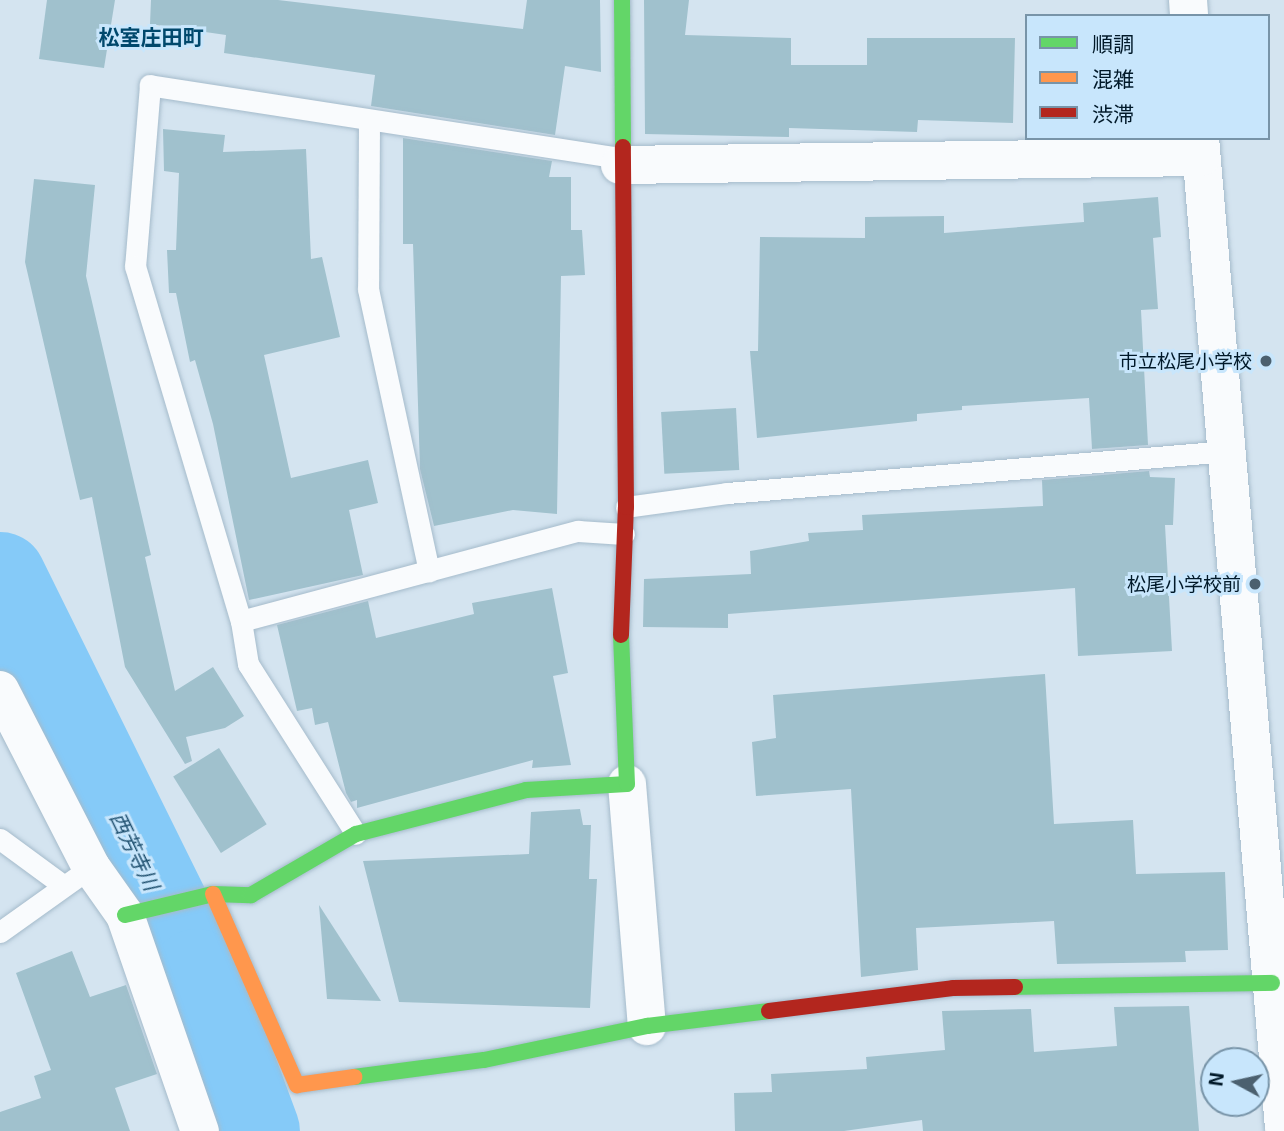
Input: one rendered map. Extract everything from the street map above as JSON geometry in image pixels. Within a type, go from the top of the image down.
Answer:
[{"type":"street","points":[[622,0],[620,162],[626,507],[620,608],[627,784],[647,1026]]},
{"type":"street","points":[[620,162],[1201,147],[1228,451],[1272,834],[1272,983],[1284,1127]]},
{"type":"street","points":[[0,691],[78,876],[125,915],[200,1131]]},
{"type":"street","points":[[125,915],[213,894],[251,895],[356,834],[526,790],[627,784]]},
{"type":"street","points":[[213,894],[297,1085],[484,1060],[647,1026],[953,988],[1272,983]]},
{"type":"lane","points":[[356,834],[248,664],[241,621],[135,266],[150,85],[620,162]]},
{"type":"lane","points":[[369,121],[368,289],[429,571]]},
{"type":"lane","points":[[626,507],[727,493],[1228,451]]},
{"type":"lane","points":[[241,621],[578,531],[624,534]]},
{"type":"lane","points":[[0,839],[78,876],[0,932]]},
{"type":"building","points":[[47,0],[115,0],[104,68],[39,59]]},
{"type":"building","points":[[151,0],[278,0],[523,29],[527,0],[600,0],[601,72],[565,66],[555,135],[371,106],[375,75],[224,53],[226,35],[150,24]]},
{"type":"building","points":[[644,0],[689,0],[685,35],[791,38],[791,65],[867,65],[867,38],[1015,38],[1013,123],[918,120],[917,132],[789,128],[789,137],[645,134]]},
{"type":"building","points":[[163,129],[225,135],[223,152],[306,149],[311,259],[322,257],[340,337],[264,355],[291,478],[368,460],[378,503],[349,510],[363,575],[249,600],[213,424],[195,360],[190,362],[176,293],[169,293],[167,250],[176,250],[179,173],[164,171]]},
{"type":"building","points":[[403,138],[552,161],[549,177],[571,177],[571,230],[582,230],[585,275],[561,276],[557,514],[513,510],[434,526],[420,469],[413,244],[403,244]]},
{"type":"building","points":[[34,179],[95,185],[86,276],[151,555],[145,557],[175,691],[213,667],[244,716],[225,728],[186,737],[192,761],[185,764],[125,667],[92,497],[80,500],[25,262]]},
{"type":"building","points":[[1158,197],[1161,237],[1153,238],[1158,309],[1141,310],[1148,445],[1092,449],[1089,398],[962,406],[962,410],[917,414],[917,421],[757,438],[750,351],[758,351],[760,237],[865,238],[865,217],[944,216],[944,233],[1084,222],[1083,203]]},
{"type":"building","points":[[736,408],[739,470],[664,474],[661,412]]},
{"type":"building","points":[[1149,471],[1150,477],[1175,478],[1173,525],[1165,525],[1172,651],[1078,656],[1075,588],[728,614],[728,628],[643,627],[644,579],[751,574],[750,551],[809,541],[808,533],[863,530],[862,515],[1043,506],[1042,480]]},
{"type":"building","points":[[552,588],[568,673],[553,676],[571,765],[532,768],[533,760],[357,808],[357,800],[351,802],[346,793],[328,722],[315,725],[312,708],[297,711],[277,625],[368,601],[376,638],[474,614],[472,603]]},
{"type":"building","points":[[1045,674],[1054,824],[1133,820],[1136,874],[1225,872],[1228,950],[1185,951],[1186,962],[1057,964],[1054,921],[916,928],[918,970],[861,977],[851,789],[756,796],[752,742],[776,738],[773,695]]},
{"type":"building","points":[[219,748],[267,824],[221,853],[173,777]]},
{"type":"building","points":[[580,809],[583,825],[591,825],[589,879],[597,879],[590,1008],[399,1002],[363,861],[529,854],[531,812]]},
{"type":"building","points":[[319,905],[381,1001],[327,999]]},
{"type":"building","points":[[72,951],[90,997],[126,985],[157,1074],[115,1088],[130,1131],[0,1131],[0,1112],[41,1098],[34,1076],[51,1070],[16,973]]},
{"type":"building","points":[[1189,1006],[1199,1131],[923,1131],[922,1120],[844,1131],[735,1131],[734,1093],[772,1092],[771,1074],[867,1069],[866,1057],[945,1050],[942,1011],[1031,1009],[1034,1052],[1117,1046],[1114,1007]]},
{"type":"waterway","name":"西芳寺川","points":[[0,577],[196,974],[254,1131]]},
{"type":"traffic: fast","points":[[622,0],[623,147]]},
{"type":"traffic: fast","points":[[125,915],[213,894],[251,895],[356,834],[526,790],[627,784],[621,635]]},
{"type":"traffic: fast","points":[[1015,987],[1272,983]]},
{"type":"traffic: fast","points":[[354,1077],[484,1060],[647,1026],[769,1011]]},
{"type":"traffic: slow","points":[[213,894],[297,1085],[354,1077]]},
{"type":"traffic: jam","points":[[621,635],[626,507],[623,147]]},
{"type":"traffic: jam","points":[[769,1011],[953,988],[1015,987]]},
{"type":"place","name":"市立松尾小学校","points":[[1266,361]]},
{"type":"place","name":"松尾小学校前","points":[[1255,584]]},
{"type":"district","name":"松室庄田町","points":[[151,37]]}]
